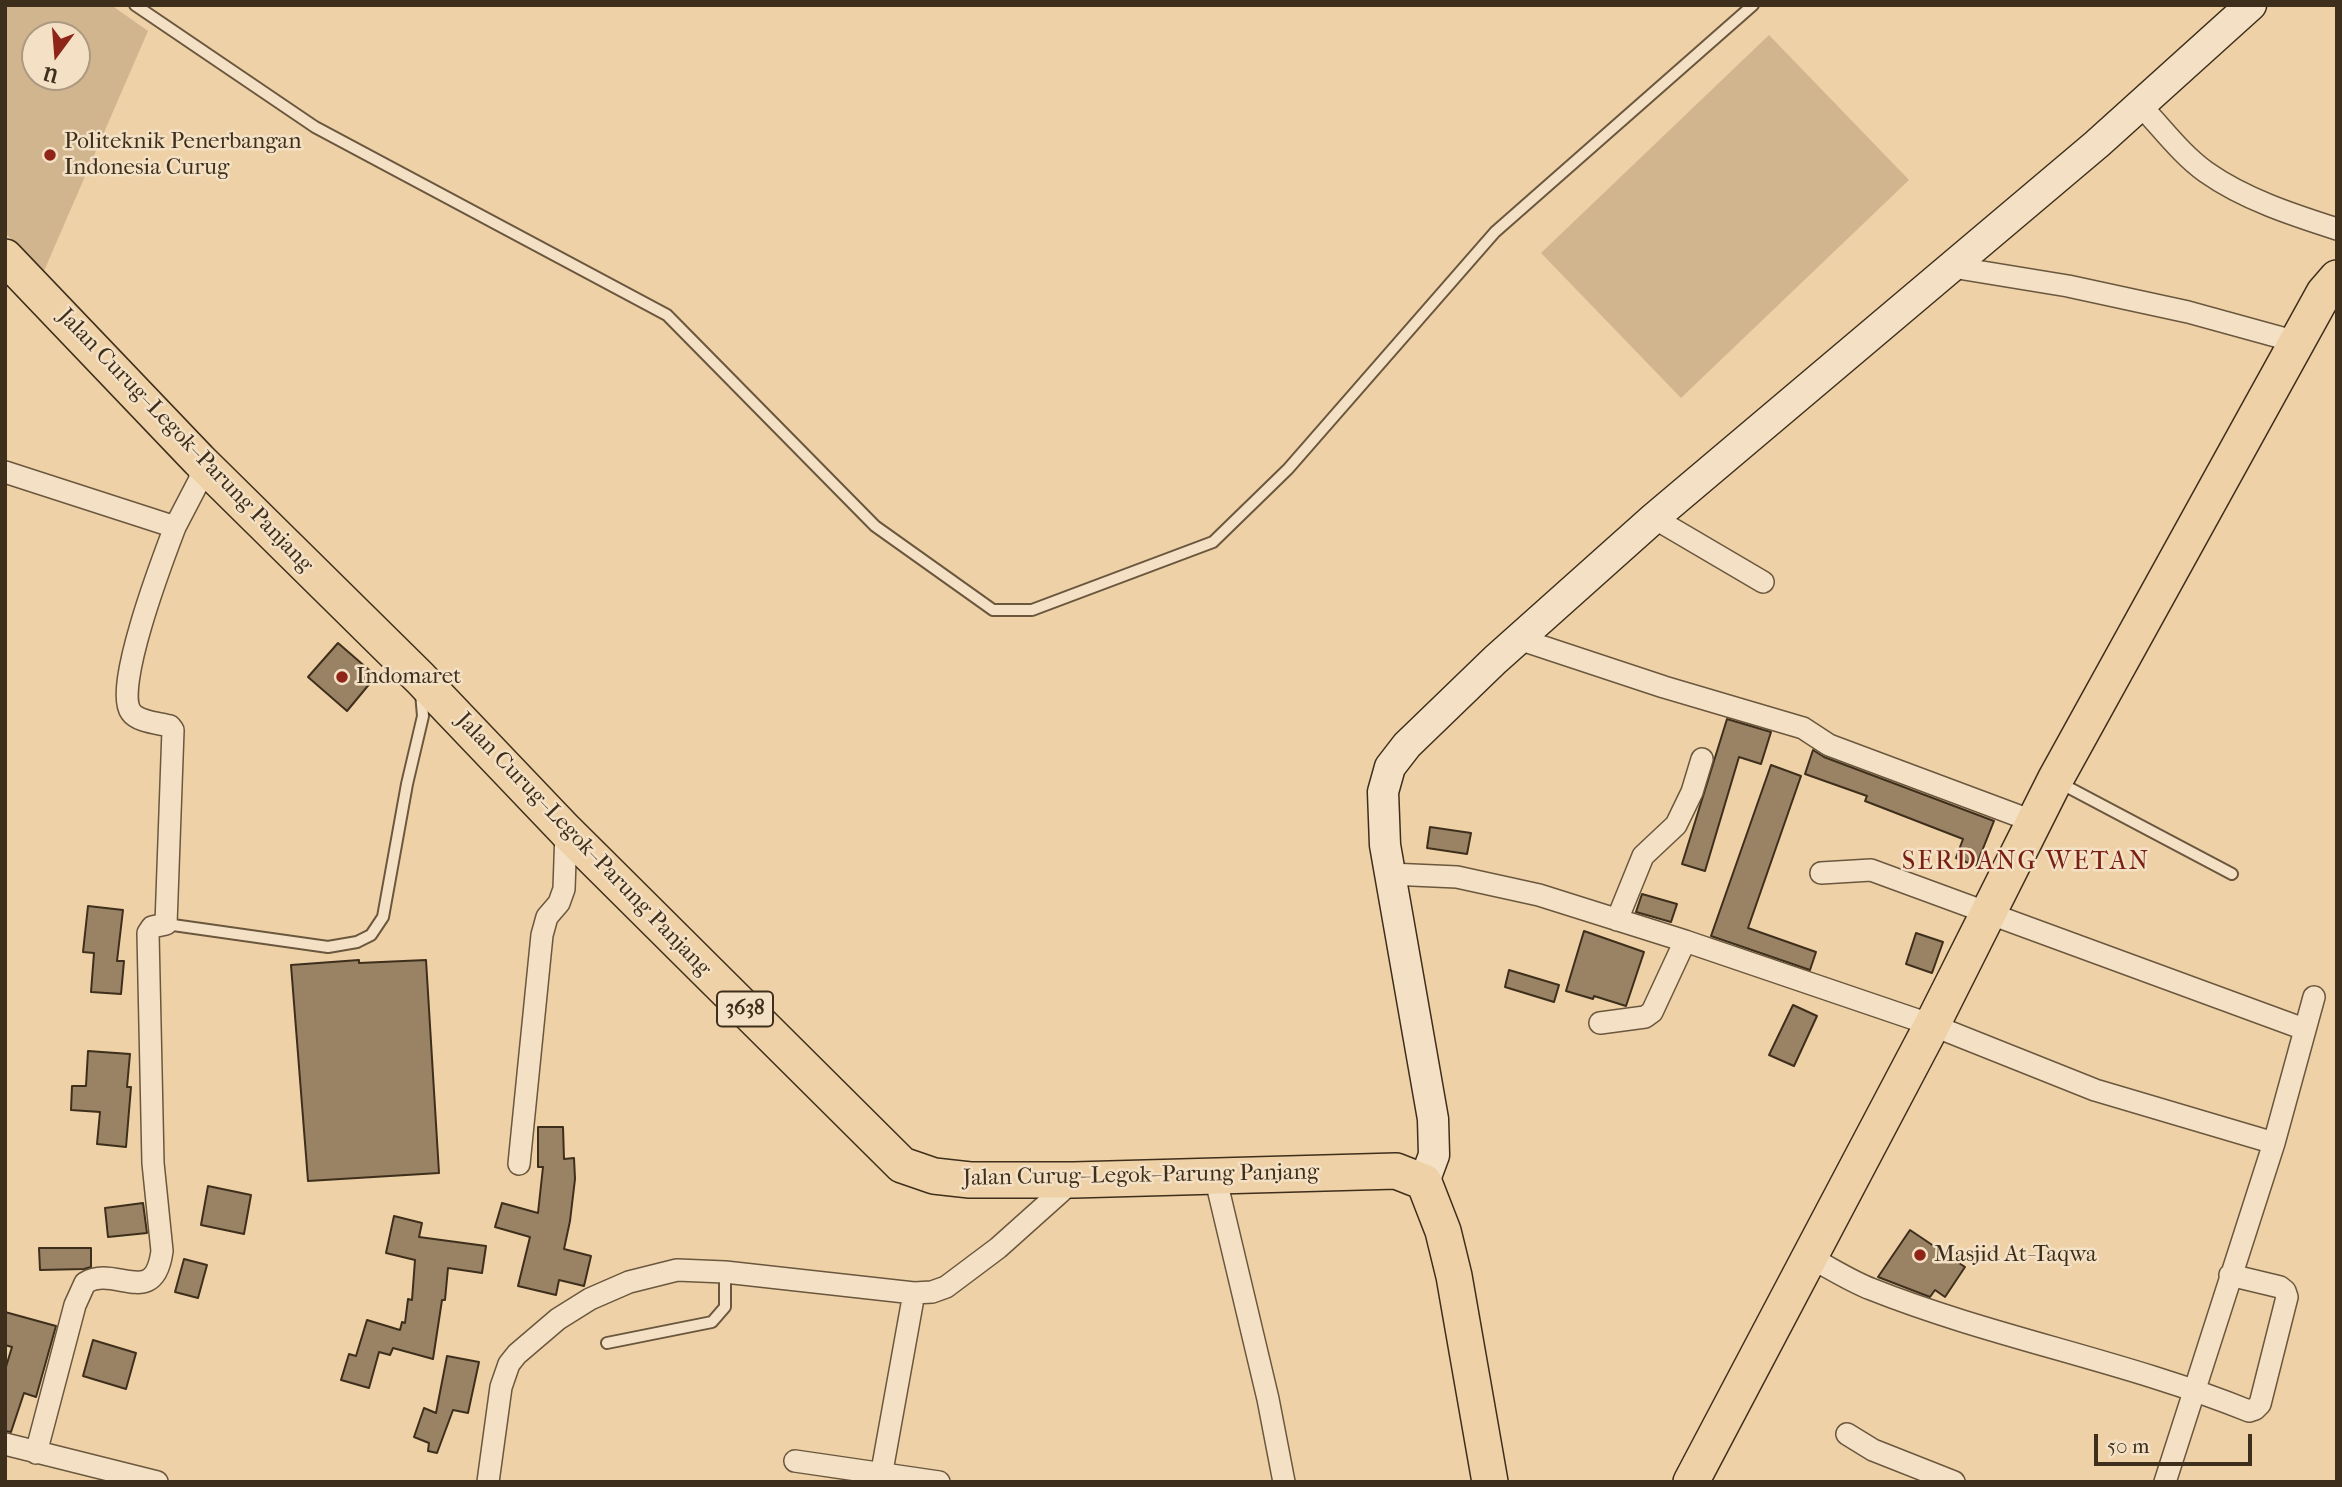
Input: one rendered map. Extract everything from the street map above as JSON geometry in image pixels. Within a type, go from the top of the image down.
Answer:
[{"type":"main road","name":"Jalan Curug–Legok–Parung Panjang","points":[[5,257],[199,460],[420,678],[566,831],[902,1165],[934,1175],[971,1180],[1074,1180],[1396,1171],[1424,1182]]},
{"type":"main road","points":[[1691,1482],[1932,1025],[2055,780],[2324,293],[2337,278]]},
{"type":"main road","points":[[1424,1182],[1443,1231],[1454,1276],[1490,1482]]},
{"type":"street","points":[[1424,1182],[1434,1155],[1433,1119],[1382,816],[1383,792],[1390,767],[1407,746],[1519,639],[1654,518],[2141,106],[2251,5]]},
{"type":"street","points":[[2141,106],[2177,146],[2207,173],[2259,200],[2337,229]]},
{"type":"street","points":[[1952,267],[2068,286],[2188,312],[2297,342]]},
{"type":"street","points":[[36,1452],[75,1305],[85,1283],[95,1279],[142,1283],[155,1276],[160,1266],[162,1251],[153,1163],[148,933],[152,927],[166,924],[173,730],[170,726],[136,718],[128,709],[126,693],[143,613],[175,527],[200,479],[199,460]]},
{"type":"street","points":[[5,472],[175,527]]},
{"type":"street","points":[[1654,518],[1763,582]]},
{"type":"street","points":[[1519,639],[1664,687],[1803,728],[1829,745],[2035,822]]},
{"type":"street","points":[[1617,920],[1643,856],[1676,825],[1692,792],[1702,759]]},
{"type":"street","points":[[519,1164],[542,934],[547,916],[559,903],[564,889],[566,831]]},
{"type":"street","points":[[1821,873],[1871,870],[2304,1029]]},
{"type":"street","points":[[1390,874],[1457,877],[1539,895],[1685,941],[1932,1025],[2095,1090],[2274,1143]]},
{"type":"street","points":[[1600,1023],[1645,1017],[1652,1012],[1685,941]]},
{"type":"street","points":[[2165,1482],[2274,1143],[2314,997]]},
{"type":"street","points":[[1215,1176],[1268,1399],[1284,1482]]},
{"type":"street","points":[[488,1482],[500,1387],[509,1364],[558,1319],[590,1299],[629,1282],[677,1270],[725,1272],[932,1293],[946,1287],[998,1248],[1074,1180]]},
{"type":"street","points":[[1809,1256],[1868,1288],[1920,1307],[2196,1389],[2249,1410],[2260,1404],[2287,1297],[2286,1291],[2280,1287],[2231,1275]]},
{"type":"street","points":[[881,1477],[914,1293]]},
{"type":"street","points":[[1847,1434],[1873,1450],[1954,1482]]},
{"type":"street","points":[[5,1444],[157,1482]]},
{"type":"street","points":[[795,1461],[881,1477],[939,1482]]},
{"type":"lane","points":[[135,5],[315,127],[667,315],[875,526],[993,610],[1031,610],[1213,542],[1288,469],[1495,232],[1753,5]]},
{"type":"lane","points":[[166,924],[328,947],[356,942],[371,935],[383,917],[407,784],[423,716],[420,678]]},
{"type":"lane","points":[[2055,780],[2232,874]]},
{"type":"lane","points":[[607,1343],[712,1322],[725,1307],[725,1272]]},
{"type":"shaded area","name":"Politeknik Penerbangan Indonesia Curug","points":[[5,5],[111,5],[148,31],[44,271],[5,233]]},
{"type":"shaded area","points":[[1769,35],[1909,180],[1681,398],[1541,253]]},
{"type":"building","name":"Indomaret","points":[[338,643],[376,676],[347,711],[308,677]]},
{"type":"building","points":[[1727,719],[1771,732],[1761,764],[1739,757],[1705,871],[1682,864]]},
{"type":"building","points":[[1813,750],[1824,757],[1994,821],[1976,866],[1956,858],[1963,839],[1865,801],[1867,796],[1805,774]]},
{"type":"building","points":[[1771,765],[1801,776],[1748,928],[1816,952],[1810,970],[1711,936]]},
{"type":"building","points":[[1430,827],[1471,833],[1467,854],[1427,848]]},
{"type":"building","points":[[1642,894],[1677,904],[1671,922],[1636,912]]},
{"type":"building","points":[[88,906],[123,910],[117,961],[124,961],[121,994],[91,992],[94,953],[83,952]]},
{"type":"building","points":[[1584,931],[1644,952],[1626,1006],[1566,991]]},
{"type":"building","points":[[1916,933],[1943,942],[1932,973],[1906,964]]},
{"type":"building","points":[[359,960],[359,963],[426,960],[439,1173],[308,1181],[291,965]]},
{"type":"building","points":[[1509,970],[1559,985],[1554,1002],[1505,987]]},
{"type":"building","points":[[1793,1005],[1817,1016],[1794,1066],[1769,1055]]},
{"type":"building","points":[[88,1051],[130,1054],[127,1087],[131,1087],[126,1147],[97,1144],[100,1112],[71,1110],[72,1086],[86,1086]]},
{"type":"building","points":[[538,1127],[563,1127],[564,1159],[574,1158],[575,1179],[564,1249],[591,1256],[584,1286],[559,1280],[556,1295],[518,1286],[530,1237],[495,1227],[502,1203],[538,1213],[543,1167],[538,1167]]},
{"type":"building","points":[[208,1186],[251,1195],[244,1234],[201,1225]]},
{"type":"building","points":[[143,1203],[147,1233],[108,1237],[105,1208]]},
{"type":"building","points":[[394,1216],[422,1223],[419,1237],[486,1246],[482,1273],[448,1268],[445,1300],[442,1300],[433,1359],[393,1348],[390,1355],[379,1352],[369,1388],[341,1380],[349,1354],[356,1356],[367,1320],[400,1330],[402,1322],[405,1323],[408,1299],[412,1300],[415,1260],[386,1253]]},
{"type":"building","name":"Masjid At-Taqwa","points":[[1910,1230],[1965,1267],[1945,1297],[1935,1290],[1930,1297],[1878,1277]]},
{"type":"building","points":[[39,1248],[91,1248],[91,1267],[40,1270]]},
{"type":"building","points":[[184,1259],[207,1265],[198,1298],[175,1292]]},
{"type":"building","points":[[5,1312],[56,1326],[36,1397],[24,1393],[11,1432],[5,1431],[5,1370],[12,1347],[5,1345]]},
{"type":"building","points":[[93,1340],[136,1353],[126,1389],[83,1376]]},
{"type":"building","points":[[447,1356],[479,1362],[468,1413],[453,1410],[437,1453],[428,1451],[429,1443],[414,1437],[424,1408],[436,1413]]},
{"type":"place","name":"Politeknik Penerbangan Indonesia Curug","points":[[50,155]]},
{"type":"place","name":"Indomaret","points":[[342,677]]},
{"type":"place","name":"Masjid At-Taqwa","points":[[1920,1255]]},
{"type":"district","name":"SERDANG WETAN","points":[[2026,863]]}]
